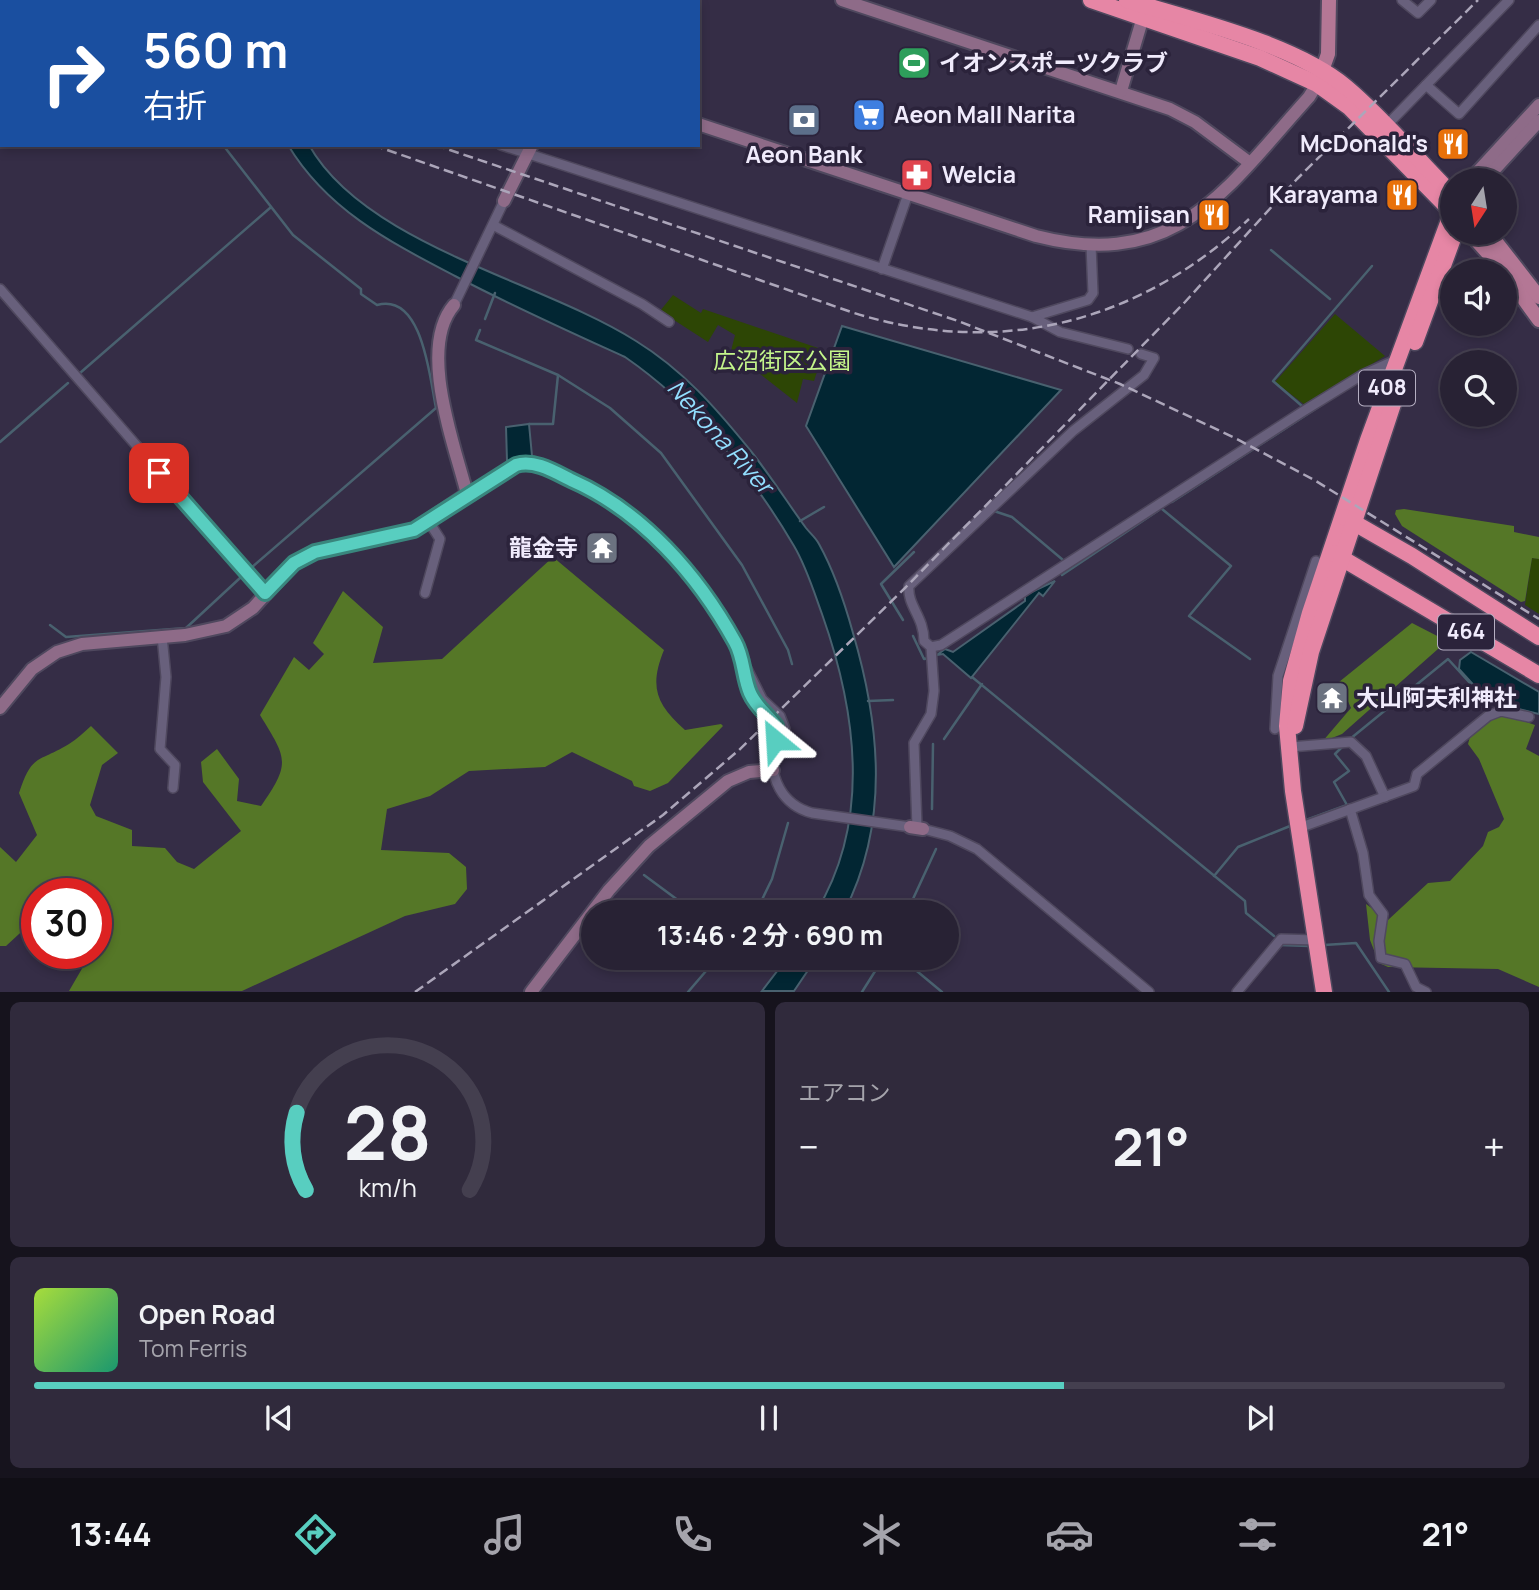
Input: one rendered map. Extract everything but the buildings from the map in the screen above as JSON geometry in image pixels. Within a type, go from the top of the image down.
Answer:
[{"type":"highway","name":"408","points":[[1091,0],[1346,87],[1440,182]]},
{"type":"highway","name":"408","points":[[1127,0],[1263,44],[1320,78],[1440,199]]},
{"type":"highway","name":"408","points":[[1336,555],[1398,359],[1440,244]]},
{"type":"highway","points":[[1450,245],[1348,519],[1539,638]]},
{"type":"highway","points":[[1324,992],[1299,828],[1290,747],[1336,555]]},
{"type":"highway","name":"464","points":[[1336,555],[1539,675]]},
{"type":"main road","points":[[1320,78],[1328,54],[1329,0]]},
{"type":"main road","points":[[1481,245],[1493,259]]},
{"type":"main road","points":[[1498,245],[1539,297]]},
{"type":"main road","points":[[1517,290],[1539,320]]},
{"type":"street","points":[[842,0],[1121,91],[1182,114],[1250,163]]},
{"type":"street","points":[[1402,0],[1418,13],[1431,0]]},
{"type":"street","points":[[1386,126],[1509,0]]},
{"type":"street","points":[[1121,91],[1143,17]]},
{"type":"street","points":[[1426,85],[1459,114],[1539,25]]},
{"type":"street","points":[[700,125],[1036,236],[1091,245],[1141,241],[1180,225],[1202,211],[1250,163],[1309,97],[1320,78]]},
{"type":"street","points":[[1481,168],[1539,105]]},
{"type":"street","points":[[1496,168],[1539,121]]},
{"type":"street","points":[[513,147],[530,150],[1032,317],[1060,332],[1128,349]]},
{"type":"street","points":[[467,494],[438,373],[442,333],[530,150]]},
{"type":"street","points":[[882,269],[908,194]]},
{"type":"street","points":[[491,229],[642,304],[669,322]]},
{"type":"street","points":[[1032,317],[1088,300],[1093,293],[1091,245]]},
{"type":"street","points":[[0,289],[265,593]]},
{"type":"street","points":[[917,828],[914,743],[932,714],[934,691],[931,654],[924,641],[922,620],[909,596],[911,583],[1073,431],[1144,375],[1154,358],[1141,354]]},
{"type":"street","points":[[931,654],[1302,412],[1362,375],[1398,359]]},
{"type":"street","points":[[0,708],[32,669],[57,652],[82,644],[226,626],[253,607],[294,563],[315,552],[399,535],[429,522],[467,494],[509,469],[527,463],[610,499],[700,584],[737,645],[755,704],[776,726],[773,766],[778,787],[793,805],[823,816],[917,828],[950,836],[977,849],[1149,992]]},
{"type":"street","points":[[425,593],[440,538],[429,522]]},
{"type":"street","points":[[1275,729],[1280,668],[1317,561]]},
{"type":"street","points":[[162,636],[166,677],[160,749],[175,765],[173,788]]},
{"type":"street","points":[[1299,828],[1414,786],[1417,774],[1488,716],[1501,712],[1529,717]]},
{"type":"street","points":[[1290,747],[1348,741],[1366,756],[1385,797]]},
{"type":"street","points":[[531,992],[609,890],[649,846],[728,781],[773,766]]},
{"type":"street","points":[[1350,809],[1363,853],[1368,895],[1384,914],[1379,941],[1381,958],[1405,964],[1416,987],[1426,992]]},
{"type":"street","points":[[1242,989],[1281,939],[1316,940]]},
{"type":"green space","name":"広沼街区公園","points":[[673,295],[701,313],[703,309],[824,350],[814,381],[803,379],[797,403],[731,351],[735,335],[718,325],[708,342],[660,311]]},
{"type":"green space","points":[[1335,314],[1385,356],[1305,405],[1275,382]]},
{"type":"green space","points":[[1396,510],[1514,526],[1514,532],[1539,537],[1539,559],[1532,558],[1525,601],[1521,602],[1402,526],[1395,514]]},
{"type":"green space","points":[[553,557],[664,650],[656,685],[662,703],[675,721],[685,730],[721,724],[723,726],[668,783],[650,791],[634,786],[632,781],[572,752],[545,767],[469,771],[430,796],[387,809],[381,850],[449,853],[466,867],[467,889],[455,904],[405,916],[242,991],[69,991],[82,969],[112,969],[112,878],[21,878],[21,932],[6,946],[0,946],[0,847],[16,862],[37,835],[19,793],[28,771],[37,761],[69,744],[91,726],[118,753],[102,765],[90,805],[96,816],[132,830],[132,846],[165,848],[177,862],[194,869],[241,831],[203,782],[201,762],[217,749],[239,779],[237,801],[261,806],[278,779],[282,760],[280,751],[260,715],[294,657],[309,670],[324,654],[313,643],[343,591],[383,627],[373,663],[442,659]]},
{"type":"green space","points":[[1532,558],[1539,559],[1539,614],[1525,605]]},
{"type":"green space","points":[[1412,623],[1447,641],[1342,734],[1322,742],[1351,708],[1339,682]]},
{"type":"green space","points":[[1505,715],[1535,725],[1526,749],[1539,756],[1539,987],[1498,969],[1388,967],[1379,963],[1370,940],[1366,904],[1388,920],[1428,883],[1450,881],[1483,846],[1488,832],[1499,827],[1504,819],[1479,759],[1468,744],[1471,733],[1494,716]]},
{"type":"water","name":"Nekona River","points":[[289,147],[310,147],[335,180],[370,209],[412,235],[597,319],[653,352],[698,391],[757,459],[824,554],[843,599],[862,668],[874,738],[876,774],[869,844],[849,900],[822,900],[834,877],[845,840],[853,764],[850,726],[834,651],[806,571],[794,546],[740,467],[674,396],[625,357],[539,318],[384,237],[321,188]]},
{"type":"water","points":[[842,326],[1061,390],[894,567],[806,426]]},
{"type":"water","points":[[529,424],[532,456],[507,461],[506,427]]},
{"type":"water","points":[[1055,581],[1043,596],[1039,593],[971,678],[943,654],[937,655],[945,649],[953,652],[1025,601],[1025,595]]},
{"type":"water","points":[[1471,652],[1539,692],[1539,714],[1489,702],[1459,669],[1460,660]]},
{"type":"water","points":[[778,970],[808,970],[794,991],[762,991]]},
{"type":"waterway","points":[[225,147],[293,235],[361,289],[361,294],[377,305],[392,305],[405,312],[422,341],[436,408],[251,568]]},
{"type":"waterway","points":[[80,373],[270,208]]},
{"type":"waterway","points":[[1271,250],[1330,299]]},
{"type":"waterway","points":[[1302,406],[1273,381],[1372,266]]},
{"type":"waterway","points":[[485,319],[495,293]]},
{"type":"waterway","points":[[480,330],[476,340],[558,375],[553,424],[529,424]]},
{"type":"waterway","points":[[558,375],[610,408],[661,453],[742,565],[788,650],[792,664]]},
{"type":"waterway","points":[[0,442],[68,383]]},
{"type":"waterway","points":[[1172,502],[1340,393]]},
{"type":"waterway","points":[[800,521],[824,507]]},
{"type":"waterway","points":[[1162,509],[1231,566],[1189,616],[1250,659]]},
{"type":"waterway","points":[[1062,575],[1159,510]]},
{"type":"waterway","points":[[994,511],[1012,517],[1063,560]]},
{"type":"waterway","points":[[903,620],[881,584],[914,552]]},
{"type":"waterway","points":[[50,625],[66,637],[186,628],[240,578]]},
{"type":"waterway","points":[[913,636],[924,659],[929,658]]},
{"type":"waterway","points":[[1350,739],[1448,659],[1490,705]]},
{"type":"waterway","points":[[972,677],[1245,901],[1246,913],[1274,936]]},
{"type":"waterway","points":[[944,739],[982,684]]},
{"type":"waterway","points":[[868,701],[893,700]]},
{"type":"waterway","points":[[932,809],[933,744]]},
{"type":"waterway","points":[[1306,820],[1347,805],[1334,782],[1349,771],[1335,754],[1343,746]]},
{"type":"waterway","points":[[762,900],[772,879],[788,823]]},
{"type":"waterway","points":[[1214,876],[1238,847],[1290,826]]},
{"type":"waterway","points":[[913,900],[936,849]]},
{"type":"waterway","points":[[644,875],[678,900]]},
{"type":"waterway","points":[[1324,945],[1356,943],[1389,992]]},
{"type":"waterway","points":[[1280,945],[1308,946]]},
{"type":"waterway","points":[[688,992],[707,970]]},
{"type":"waterway","points":[[862,992],[876,970]]},
{"type":"waterway","points":[[916,970],[942,992]]},
{"type":"railway","points":[[415,992],[663,815],[739,750],[906,587],[1185,302],[1297,179],[1478,0]]},
{"type":"railway","points":[[379,147],[854,313],[908,326],[962,332],[1014,330],[1065,322],[1114,306],[1161,284],[1206,255],[1249,219]]},
{"type":"railway","points":[[441,147],[958,321],[1120,384],[1235,438],[1316,481],[1539,619]]},
{"type":"place","name":"イオンスポーツクラブ","points":[[914,63]]},
{"type":"place","name":"Aeon Mall Narita","points":[[869,115]]},
{"type":"place","name":"Aeon Bank","points":[[804,120]]},
{"type":"place","name":"McDonald's","points":[[1453,144]]},
{"type":"place","name":"Welcia","points":[[917,175]]},
{"type":"place","name":"Karayama","points":[[1402,195]]},
{"type":"place","name":"Ramjisan","points":[[1214,215]]},
{"type":"place","name":"龍金寺","points":[[602,548]]},
{"type":"place","name":"大山阿夫利神社","points":[[1332,698]]},
{"type":"route","points":[[159,473],[265,593],[283,572],[315,552],[414,530],[516,465],[534,464],[592,489],[622,508],[700,584],[737,645],[746,682],[758,709],[776,726],[775,740]]}]
